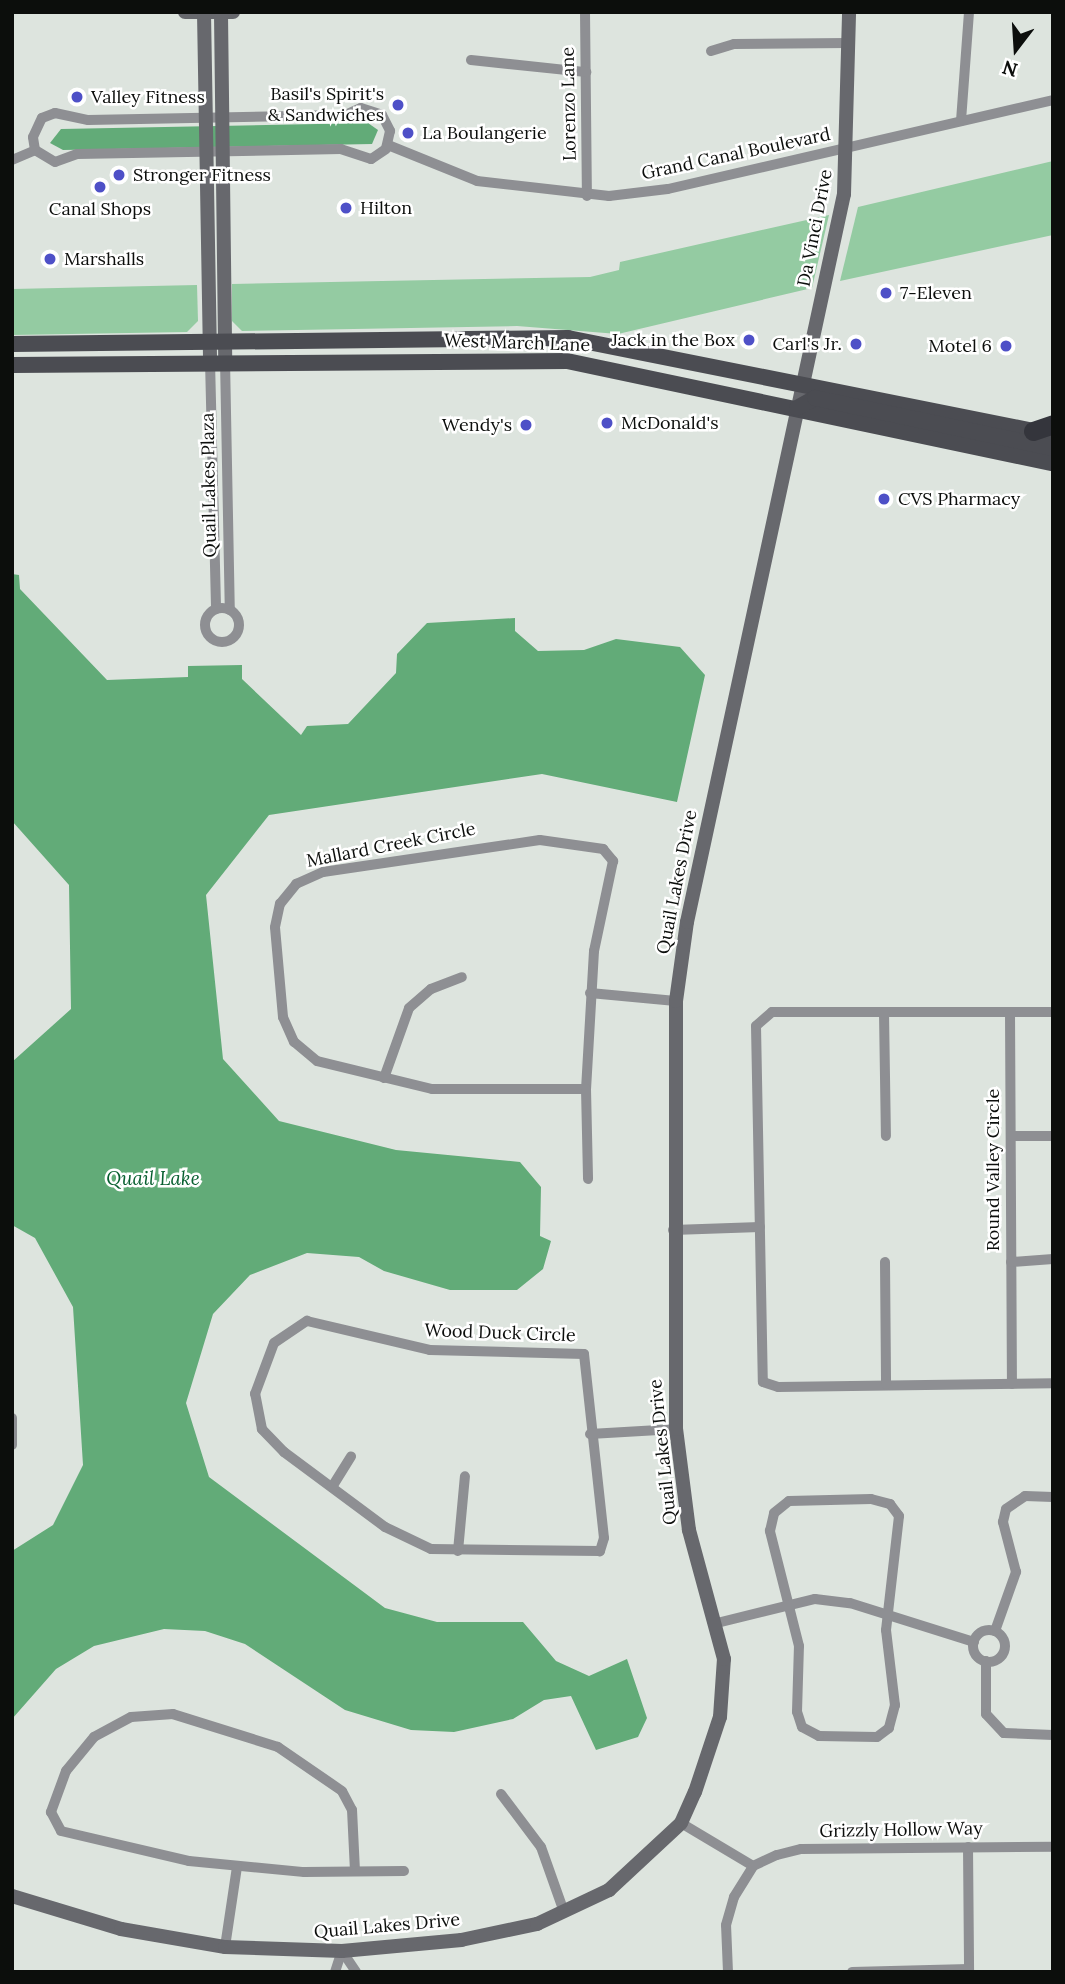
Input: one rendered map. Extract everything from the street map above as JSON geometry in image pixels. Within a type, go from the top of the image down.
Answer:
[{"type":"highway","points":[[1033,431],[1053,424]]},
{"type":"main road","points":[[185,12],[227,13],[222,118],[225,302],[217,340]]},
{"type":"main road","name":"Da Vinci Drive","points":[[797,408],[844,194],[849,12]]},
{"type":"main road","points":[[204,13],[209,303],[217,340],[218,360]]},
{"type":"main road","name":"West March Lane","points":[[12,344],[568,338],[801,382],[1053,435]]},
{"type":"main road","name":"West March Lane","points":[[12,365],[218,360],[567,361],[1053,463]]},
{"type":"main road","points":[[797,408],[815,398],[1053,448]]},
{"type":"main road","name":"Quail Lakes Drive","points":[[12,1896],[121,1929],[225,1947],[342,1951],[461,1940],[564,1912],[633,1872],[681,1823],[720,1717],[724,1659],[717,1623],[690,1530],[676,1429],[673,1230],[676,1000],[797,408]]},
{"type":"street","name":"Lorenzo Lane","points":[[585,12],[587,195]]},
{"type":"street","points":[[961,121],[969,13]]},
{"type":"street","points":[[711,51],[734,44],[847,43]]},
{"type":"street","points":[[471,60],[586,72]]},
{"type":"street","name":"Grand Canal Boulevard","points":[[388,145],[477,181],[587,195],[668,189],[1053,100]]},
{"type":"street","points":[[367,109],[386,120],[388,145],[365,159],[341,149],[77,154],[55,162],[35,150],[37,124],[55,113],[88,120],[345,115],[367,109]]},
{"type":"street","points":[[12,159],[35,150]]},
{"type":"street","points":[[209,303],[225,302]]},
{"type":"street","name":"Quail Lakes Plaza","points":[[218,360],[230,610],[238,632],[220,642],[205,626],[216,609],[218,360]]},
{"type":"street","points":[[216,609],[230,610]]},
{"type":"street","name":"Mallard Creek Circle","points":[[586,1089],[452,1090],[384,1078],[317,1061],[287,1031],[275,918],[303,879],[509,841],[603,849],[613,865],[590,993],[586,1089],[588,1179]]},
{"type":"street","points":[[384,1078],[410,1008],[431,989],[462,978]]},
{"type":"street","points":[[590,993],[676,1000]]},
{"type":"street","points":[[1053,1012],[772,1012],[757,1022],[763,1382],[771,1387],[1053,1383]]},
{"type":"street","name":"Round Valley Circle","points":[[1010,1012],[1012,1384]]},
{"type":"street","points":[[884,1013],[886,1136]]},
{"type":"street","points":[[1011,1136],[1053,1136]]},
{"type":"street","points":[[673,1230],[760,1227]]},
{"type":"street","points":[[1012,1262],[1053,1259]]},
{"type":"street","points":[[885,1262],[886,1384]]},
{"type":"street","name":"Wood Duck Circle","points":[[307,1321],[444,1352],[579,1350],[590,1365],[590,1434],[604,1538],[600,1551],[458,1551],[405,1539],[332,1487],[267,1436],[255,1403],[269,1350],[283,1334],[307,1321]]},
{"type":"street","points":[[12,1418],[12,1446]]},
{"type":"street","points":[[590,1434],[676,1429]]},
{"type":"street","points":[[332,1487],[351,1456]]},
{"type":"street","points":[[458,1551],[465,1476]]},
{"type":"street","points":[[995,1631],[1016,1572],[1003,1522],[1006,1509],[1025,1496],[1053,1497]]},
{"type":"street","points":[[871,1499],[890,1504],[899,1516],[887,1617],[895,1704],[889,1728],[877,1737],[819,1736],[802,1727],[797,1712],[800,1646],[790,1604],[770,1531],[774,1513],[789,1501],[871,1499]]},
{"type":"street","points":[[717,1623],[790,1604],[850,1602],[887,1617],[974,1642]]},
{"type":"street","points":[[974,1642],[984,1630],[995,1631],[1005,1642],[1004,1652],[986,1661]]},
{"type":"street","points":[[974,1642],[977,1656],[986,1661]]},
{"type":"street","points":[[986,1661],[986,1714],[1004,1733],[1053,1735]]},
{"type":"street","points":[[355,1871],[346,1797],[278,1747],[182,1716],[149,1714],[114,1723],[76,1755],[51,1812],[56,1828],[237,1867],[355,1871],[404,1871]]},
{"type":"street","points":[[501,1794],[541,1847],[564,1912]]},
{"type":"street","points":[[681,1823],[753,1866],[728,1915],[728,1972]]},
{"type":"street","points":[[852,1972],[969,1970],[968,1847]]},
{"type":"street","name":"Grizzly Hollow Way","points":[[753,1866],[801,1849],[1053,1847]]},
{"type":"street","points":[[225,1947],[237,1867]]},
{"type":"street","points":[[335,1972],[342,1951]]},
{"type":"street","points":[[342,1951],[356,1972]]},
{"type":"shaded area","points":[[1053,161],[1053,235],[840,281],[858,207]]},
{"type":"shaded area","points":[[829,215],[812,288],[618,334],[517,326],[242,331],[232,321],[232,284],[590,277],[619,270],[620,262]]},
{"type":"shaded area","points":[[197,285],[198,321],[187,332],[12,335],[12,289]]},
{"type":"water","points":[[368,123],[378,130],[372,144],[63,150],[50,143],[61,129]]},
{"type":"water","name":"Quail Lake","points":[[12,574],[19,575],[20,589],[107,680],[188,677],[188,666],[242,665],[242,679],[301,735],[307,726],[348,724],[396,673],[397,654],[427,623],[515,618],[515,631],[538,651],[584,650],[616,639],[680,647],[705,675],[677,802],[542,774],[269,815],[206,895],[223,1059],[279,1121],[396,1150],[520,1162],[541,1187],[540,1236],[551,1241],[543,1269],[517,1290],[450,1290],[384,1271],[359,1257],[307,1253],[250,1275],[213,1314],[186,1403],[209,1477],[385,1608],[437,1622],[523,1622],[556,1661],[589,1676],[627,1659],[647,1718],[638,1737],[596,1750],[571,1696],[544,1700],[513,1719],[454,1732],[411,1730],[345,1710],[245,1644],[205,1631],[164,1629],[94,1646],[56,1669],[12,1719],[12,1551],[53,1525],[83,1465],[73,1307],[35,1238],[12,1225],[12,1062],[71,1009],[69,885],[12,821]]},
{"type":"place","name":"Valley Fitness","points":[[77,97]]},
{"type":"place","name":"Basil's Spirit's & Sandwiches","points":[[398,105]]},
{"type":"place","name":"La Boulangerie","points":[[408,133]]},
{"type":"place","name":"Stronger Fitness","points":[[119,175]]},
{"type":"place","name":"Canal Shops","points":[[100,187]]},
{"type":"place","name":"Hilton","points":[[346,208]]},
{"type":"place","name":"Marshalls","points":[[50,259]]},
{"type":"place","name":"7-Eleven","points":[[886,293]]},
{"type":"place","name":"Jack in the Box","points":[[749,340]]},
{"type":"place","name":"Carl's Jr.","points":[[856,344]]},
{"type":"place","name":"Motel 6","points":[[1006,346]]},
{"type":"place","name":"McDonald's","points":[[607,423]]},
{"type":"place","name":"Wendy's","points":[[526,425]]},
{"type":"place","name":"CVS Pharmacy","points":[[884,499]]}]
